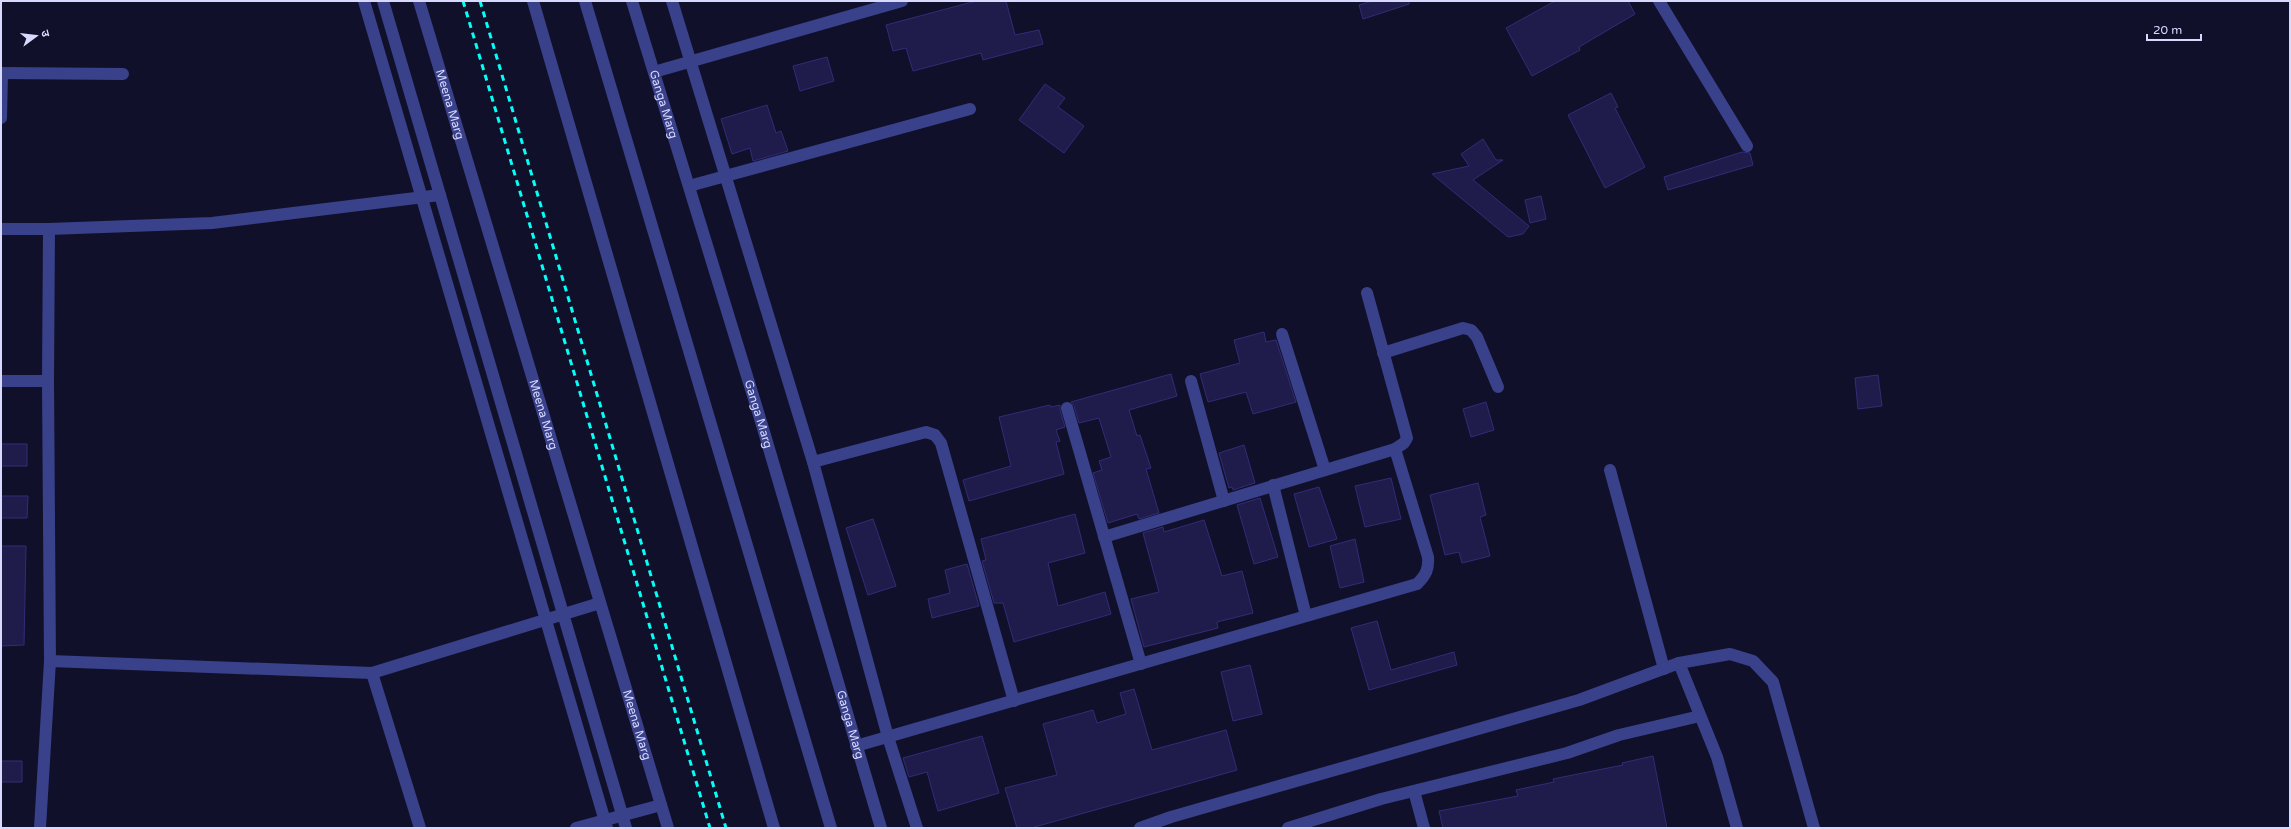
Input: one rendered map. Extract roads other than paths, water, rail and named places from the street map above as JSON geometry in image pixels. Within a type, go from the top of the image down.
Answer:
[{"type":"street","points":[[364,1],[606,824]]},
{"type":"street","points":[[383,1],[626,828]]},
{"type":"street","name":"Meena Marg","points":[[419,1],[668,828]]},
{"type":"street","points":[[533,1],[774,828]]},
{"type":"street","points":[[585,1],[831,828]]},
{"type":"street","name":"Ganga Marg","points":[[632,1],[689,186],[880,828]]},
{"type":"street","points":[[672,1],[727,176],[813,462],[888,737],[917,828]]},
{"type":"street","points":[[654,72],[902,1]]},
{"type":"street","points":[[1659,1],[1747,146]]},
{"type":"street","points":[[1,118],[2,73],[123,74]]},
{"type":"street","points":[[689,186],[970,109]]},
{"type":"street","points":[[1,229],[49,229],[212,223],[440,195]]},
{"type":"street","points":[[40,828],[50,661],[48,382],[49,229]]},
{"type":"street","points":[[1104,537],[1395,449],[1404,443],[1406,438],[1367,293]]},
{"type":"street","points":[[1383,353],[1463,328],[1471,330],[1477,337],[1498,387]]},
{"type":"street","points":[[1282,334],[1325,470]]},
{"type":"street","points":[[1,381],[48,382]]},
{"type":"street","points":[[1191,381],[1224,501]]},
{"type":"street","points":[[1067,408],[1141,664]]},
{"type":"street","points":[[813,462],[926,432],[935,435],[942,443],[1014,701]]},
{"type":"street","points":[[856,746],[1417,584],[1424,577],[1429,568],[1428,557],[1395,449]]},
{"type":"street","points":[[1610,470],[1664,669]]},
{"type":"street","points":[[1273,486],[1306,616]]},
{"type":"street","points":[[50,661],[372,673],[600,603]]},
{"type":"street","points":[[1140,828],[1171,817],[1579,700],[1679,663],[1730,654],[1753,661],[1773,682],[1814,828]]},
{"type":"street","points":[[1679,663],[1716,757],[1737,828]]},
{"type":"street","points":[[372,673],[420,828]]},
{"type":"street","points":[[1288,828],[1316,824],[1414,791],[1567,753],[1619,736],[1700,716]]},
{"type":"street","points":[[1414,791],[1424,828]]},
{"type":"street","points":[[576,828],[606,824],[622,816],[661,805]]},
{"type":"railway","points":[[463,1],[710,828]]},
{"type":"railway","points":[[480,1],[726,828]]}]
